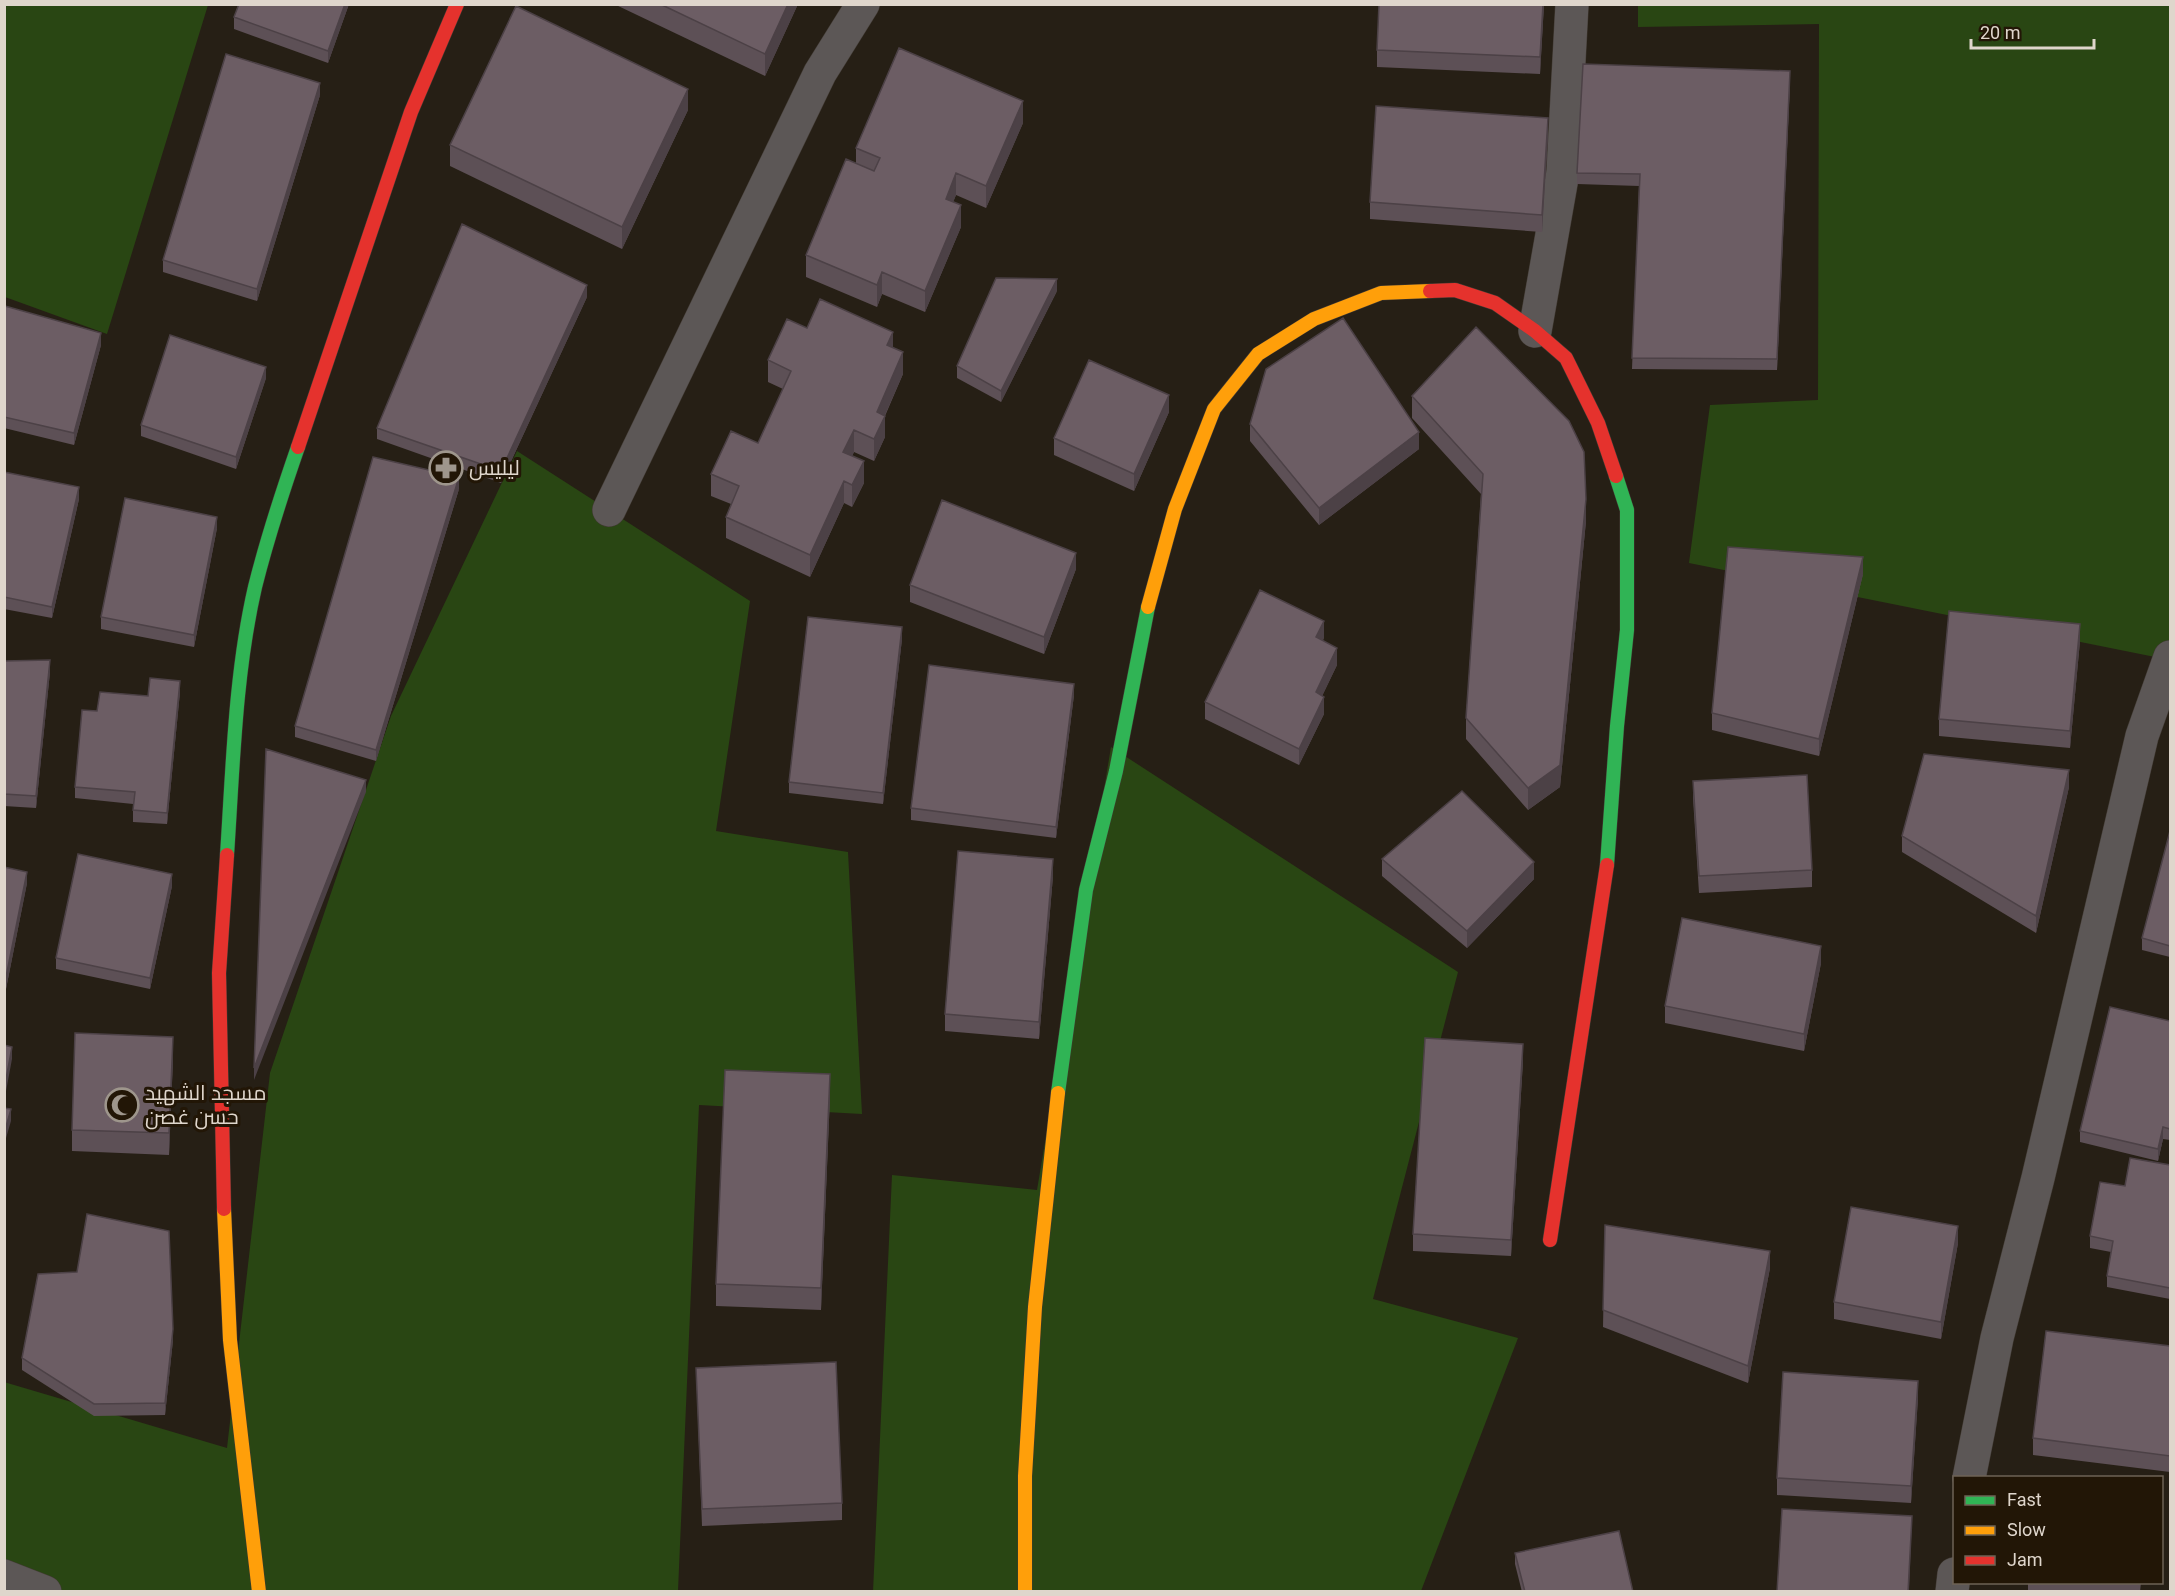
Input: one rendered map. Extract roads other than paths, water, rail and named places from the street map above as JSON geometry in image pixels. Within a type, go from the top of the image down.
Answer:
[{"type":"street","points":[[259,1592],[230,1340],[222,1163],[219,973],[238,691],[255,588],[278,506],[411,112],[457,4]]},
{"type":"street","points":[[609,510],[820,73],[863,4]]},
{"type":"street","points":[[1535,331],[1563,172],[1572,4]]},
{"type":"street","points":[[1025,1592],[1025,1476],[1035,1306],[1052,1138],[1086,890],[1116,771],[1149,601],[1175,509],[1214,409],[1258,354],[1314,319],[1381,292],[1455,290],[1495,303],[1535,331],[1566,358],[1598,423],[1627,510],[1627,630],[1617,726],[1607,871],[1550,1240]]},
{"type":"street","points":[[1969,1476],[1997,1338],[2038,1178],[2142,736],[2170,657]]},
{"type":"street","points":[[4,1576],[45,1592]]},
{"type":"place","name":"ليليس","points":[[446,468]]},
{"type":"place","name":"مسجد الشهيد حسن غصن","points":[[122,1105]]}]
